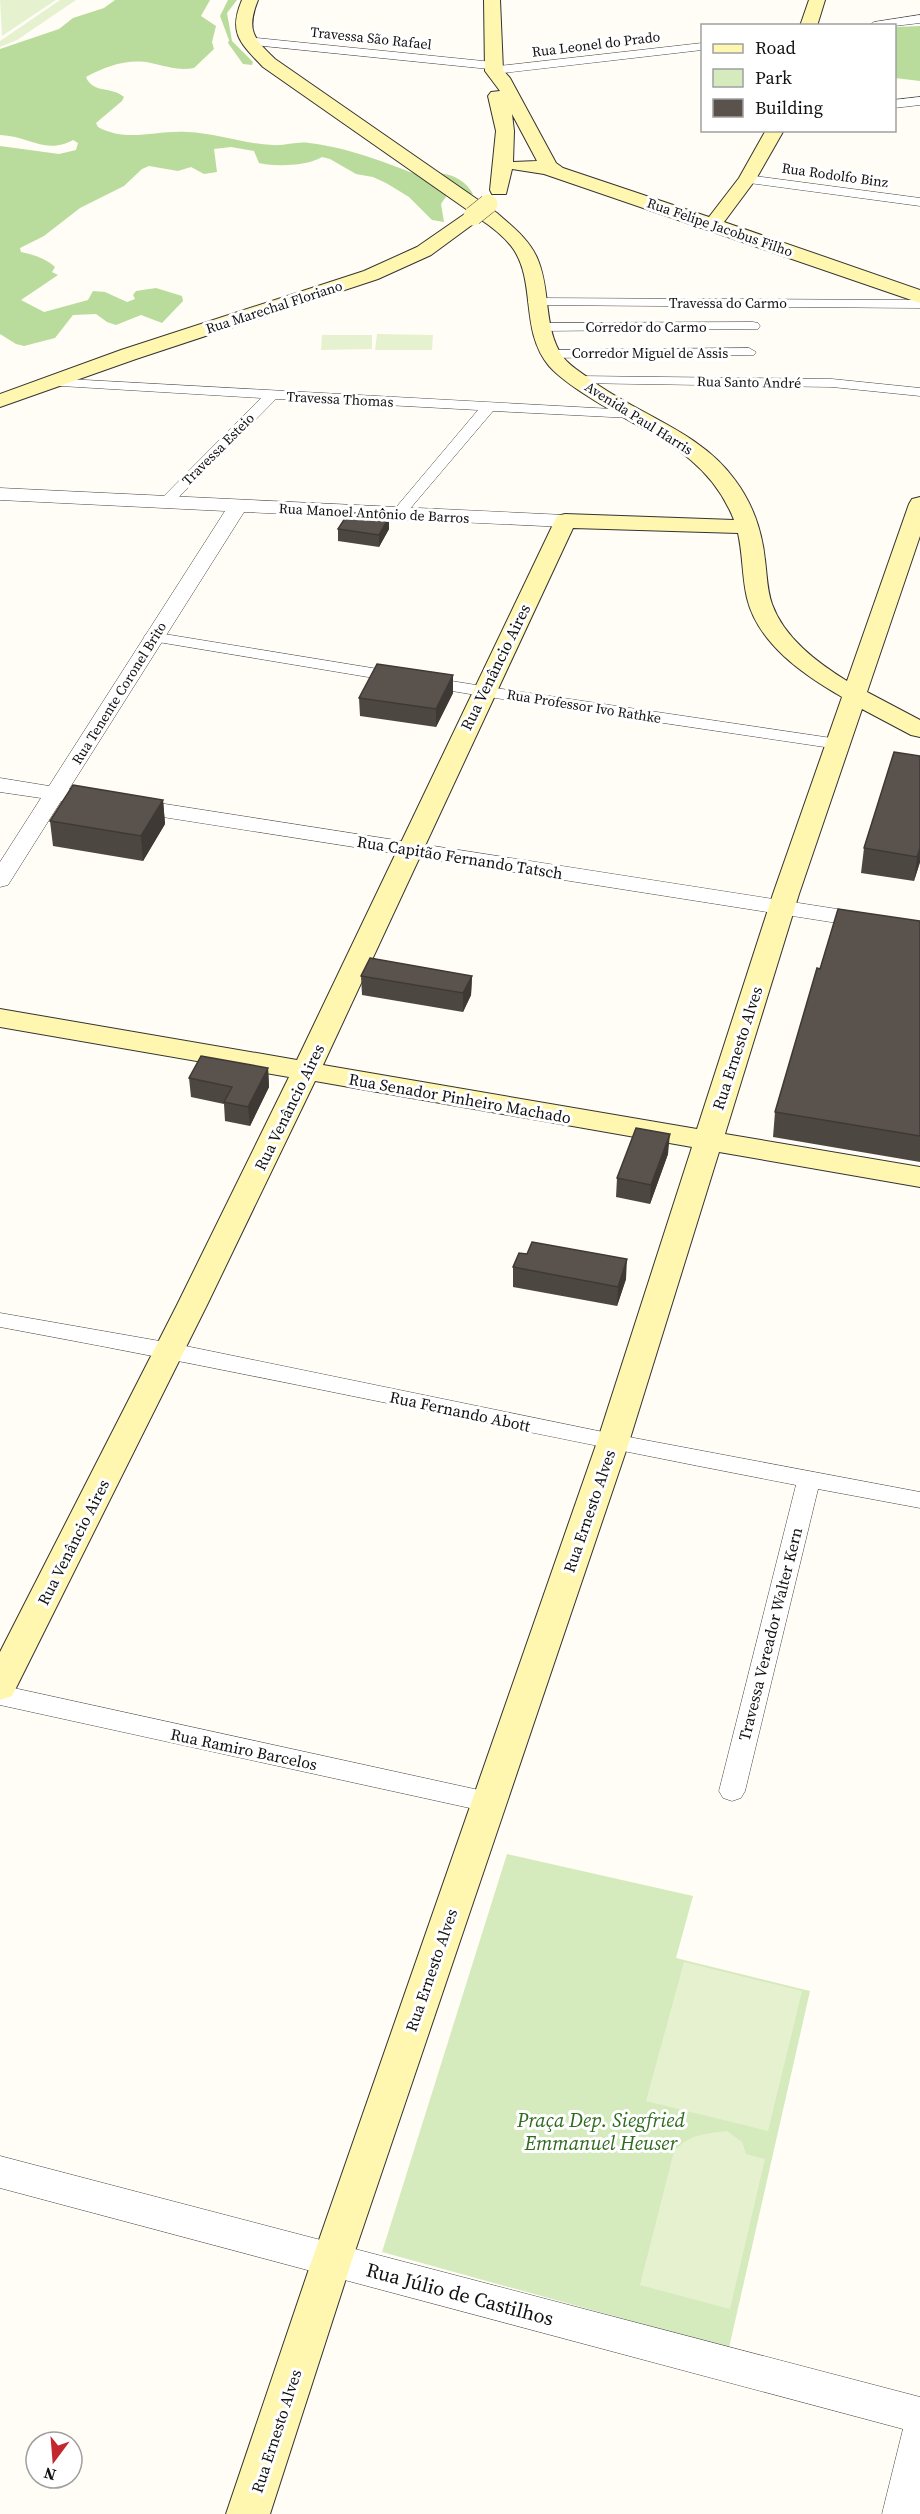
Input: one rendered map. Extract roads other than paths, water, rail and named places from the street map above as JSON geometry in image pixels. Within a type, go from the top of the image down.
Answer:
[{"type":"main road","points":[[247,41],[242,20],[250,0]]},
{"type":"main road","points":[[492,0],[493,84],[526,150],[549,166],[552,171]]},
{"type":"main road","points":[[809,24],[817,0]]},
{"type":"main road","name":"Avenida Paul Harris","points":[[247,41],[269,63],[468,204],[492,204],[522,247],[532,269],[540,327],[554,360],[578,380],[680,442],[710,465],[729,488],[749,526],[757,594],[762,610],[774,632],[806,662],[855,694],[920,730]]},
{"type":"main road","points":[[492,204],[507,146],[506,106]]},
{"type":"main road","points":[[714,223],[747,178],[774,132]]},
{"type":"main road","name":"Rua Felipe Jacobus Filho","points":[[526,150],[552,171],[714,223],[920,297]]},
{"type":"main road","name":"Rua Marechal Floriano","points":[[1,399],[388,270],[430,249],[492,204],[526,150]]},
{"type":"main road","name":"Rua Ernesto Alves","points":[[248,2514],[332,2260],[613,1442],[782,908],[920,504]]},
{"type":"main road","name":"Rua Manoel Antônio de Barros","points":[[565,521],[749,526]]},
{"type":"main road","name":"Rua Venâncio Aires","points":[[0,1686],[171,1351],[306,1071],[565,521]]},
{"type":"main road","name":"Rua Senador Pinheiro Machado","points":[[0,1018],[920,1177]]},
{"type":"street","points":[[887,24],[920,19]]},
{"type":"street","name":"Travessa São Rafael","points":[[247,41],[494,69]]},
{"type":"street","name":"Rua Leonel do Prado","points":[[494,69],[701,46]]},
{"type":"street","points":[[896,104],[920,100]]},
{"type":"street","name":"Rua Rodolfo Binz","points":[[747,178],[920,202]]},
{"type":"street","name":"Travessa do Carmo","points":[[535,302],[920,304]]},
{"type":"street","name":"Corredor do Carmo","points":[[540,327],[753,326]]},
{"type":"street","name":"Corredor Miguel de Assis","points":[[551,354],[749,352]]},
{"type":"street","name":"Rua Santo André","points":[[578,380],[832,383],[920,392]]},
{"type":"street","name":"Travessa Thomas","points":[[49,382],[271,396],[632,414]]},
{"type":"street","name":"Travessa Esteio","points":[[166,502],[271,396]]},
{"type":"street","points":[[398,514],[488,407]]},
{"type":"street","name":"Rua Manoel Antônio de Barros","points":[[0,494],[565,521]]},
{"type":"street","name":"Rua Tenente Coronel Brito","points":[[0,880],[238,506]]},
{"type":"street","name":"Rua Professor Ivo Rathke","points":[[152,638],[483,691],[838,744]]},
{"type":"street","name":"Rua Capitão Fernando Tatsch","points":[[0,785],[920,929]]},
{"type":"street","name":"Rua Fernando Abott","points":[[0,1320],[171,1351],[613,1442],[920,1500]]},
{"type":"street","name":"Travessa Vereador Walter Kern","points":[[732,1791],[808,1478]]},
{"type":"street","name":"Rua Ramiro Barcelos","points":[[0,1695],[488,1802]]},
{"type":"street","name":"Rua Júlio de Castilhos","points":[[0,2172],[920,2415]]},
{"type":"street","points":[[902,2514],[920,2434]]},
{"type":"park label","name":"Praça Dep. Siegfried Emmanuel Heuser","points":[[601,2132]]}]
